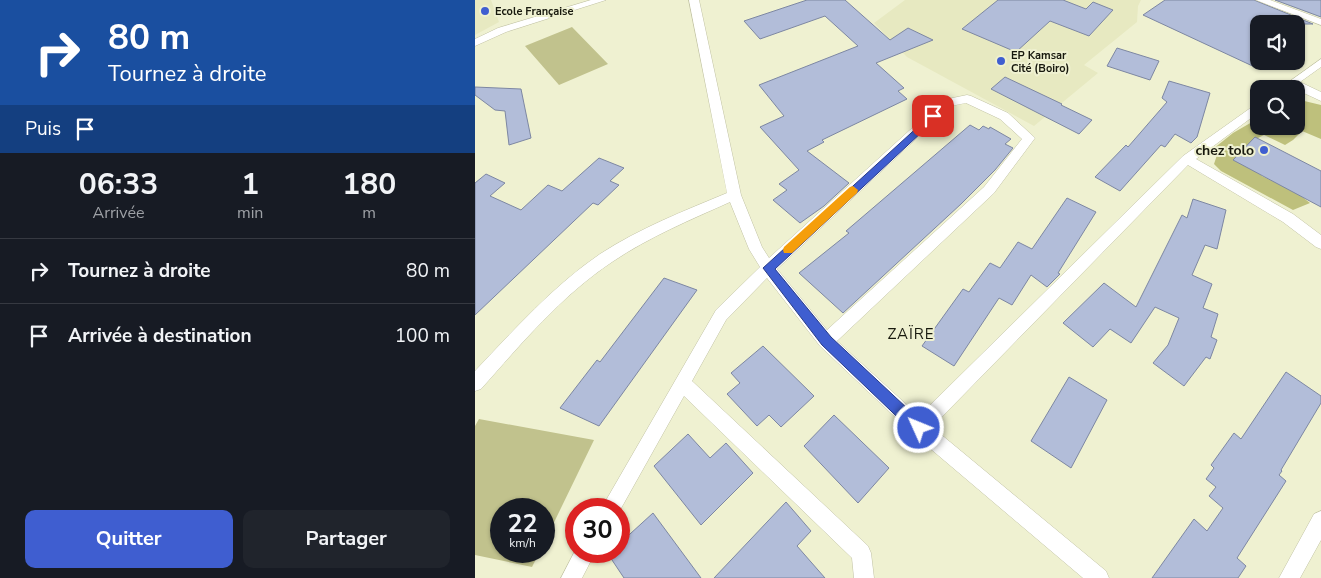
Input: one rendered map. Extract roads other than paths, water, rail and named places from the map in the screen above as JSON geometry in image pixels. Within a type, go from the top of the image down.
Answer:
[{"type":"street","points":[[475,43],[502,30],[601,0]]},
{"type":"street","points":[[694,0],[734,195],[756,249],[768,268],[827,341],[919,428],[1099,578]]},
{"type":"street","points":[[1261,0],[1321,22]]},
{"type":"street","points":[[1297,80],[1321,62]]},
{"type":"street","points":[[1305,92],[1321,97]]},
{"type":"street","points":[[616,498],[721,315],[768,268],[947,103],[967,100],[1004,116],[1029,138],[989,190],[827,341]]},
{"type":"street","points":[[919,428],[1187,158],[1250,112]]},
{"type":"street","points":[[1187,158],[1288,218],[1321,243]]},
{"type":"street","points":[[475,383],[542,311],[582,275],[627,245],[734,195]]},
{"type":"street","points":[[682,382],[861,553],[864,578]]},
{"type":"street","points":[[1289,578],[1321,521]]},
{"type":"street","points":[[571,578],[579,563]]},
{"type":"place","name":"Ecole Française","points":[[485,11]]},
{"type":"place","name":"EP Kamsar Cité (Boiro)","points":[[1001,61]]},
{"type":"place","name":"chez tolo","points":[[1264,150]]},
{"type":"district","name":"ZAÏRE","points":[[911,334]]}]
